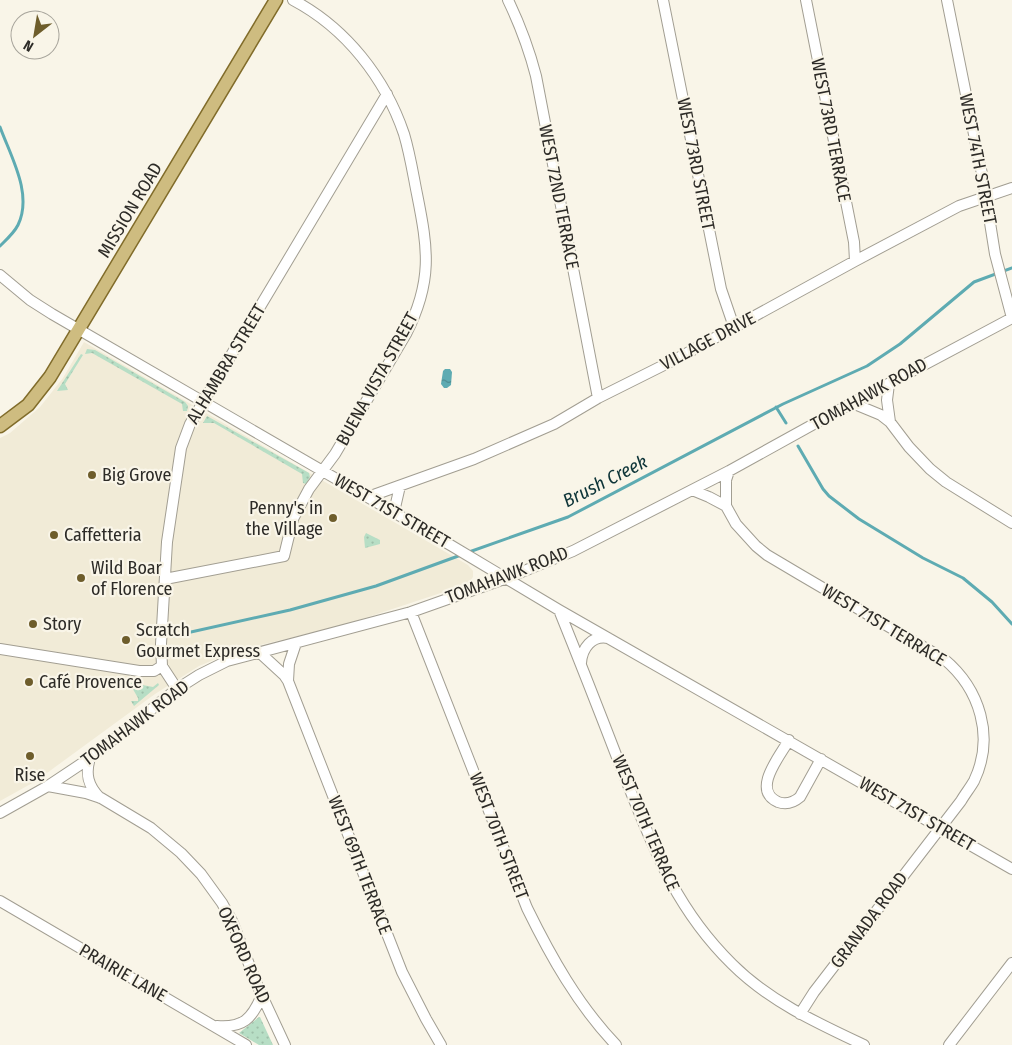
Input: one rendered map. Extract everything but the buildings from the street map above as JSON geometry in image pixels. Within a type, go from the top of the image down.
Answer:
[{"type":"main road","name":"MISSION ROAD","points":[[0,426],[28,405],[50,377],[276,0]]},
{"type":"street","name":"BUENA VISTA STREET","points":[[165,579],[284,556],[293,519],[309,489],[334,454],[406,334],[424,289],[426,240],[416,184],[404,134],[387,94],[348,41],[327,22],[293,0]]},
{"type":"street","name":"WEST 72ND TERRACE","points":[[508,0],[529,50],[536,76],[598,398]]},
{"type":"street","name":"WEST 73RD STREET","points":[[663,0],[720,289],[734,327]]},
{"type":"street","name":"WEST 73RD TERRACE","points":[[806,0],[854,242],[855,261]]},
{"type":"street","name":"WEST 74TH STREET","points":[[948,0],[995,254],[1012,318]]},
{"type":"street","name":"ALHAMBRA STREET","points":[[162,666],[161,644],[167,542],[181,448],[186,432],[387,94]]},
{"type":"street","name":"VILLAGE DRIVE","points":[[368,497],[474,459],[554,424],[598,398],[959,206],[1012,188]]},
{"type":"street","name":"WEST 71ST STREET","points":[[0,275],[30,300],[79,329],[559,610],[1012,869]]},
{"type":"street","name":"TOMAHAWK ROAD","points":[[0,812],[48,786],[90,758],[177,689],[227,661],[411,612],[507,578],[572,551],[729,471],[1012,318]]},
{"type":"street","points":[[889,384],[887,400],[890,422]]},
{"type":"street","points":[[852,403],[872,410],[890,422],[914,453],[946,482],[1012,523]]},
{"type":"street","points":[[726,506],[726,483],[729,471]]},
{"type":"street","points":[[394,512],[400,486]]},
{"type":"street","points":[[692,490],[709,496],[726,506]]},
{"type":"street","name":"WEST 71ST TERRACE","points":[[726,506],[736,524],[767,555],[944,659],[960,673],[971,690],[982,718],[983,753],[973,782],[940,828]]},
{"type":"street","name":"WEST 70TH TERRACE","points":[[559,610],[653,849],[680,901],[706,936],[732,965],[776,999],[800,1014],[864,1045]]},
{"type":"street","name":"WEST 70TH STREET","points":[[411,612],[527,908],[568,984],[616,1045]]},
{"type":"street","points":[[581,664],[584,649],[591,641],[597,637],[608,638]]},
{"type":"street","name":"WEST 69TH TERRACE","points":[[288,681],[289,664],[296,643]]},
{"type":"street","points":[[0,649],[139,671],[154,671],[162,666],[177,689]]},
{"type":"street","name":"WEST 69TH TERRACE","points":[[258,652],[284,675],[288,681],[402,972],[441,1045]]},
{"type":"street","points":[[789,740],[766,782],[768,792],[774,799],[788,803],[800,797],[821,759]]},
{"type":"street","name":"OXFORD ROAD","points":[[90,758],[88,780],[93,792],[151,828],[181,853],[201,874],[222,903],[232,921],[285,1045]]},
{"type":"street","name":"OXFORD ROAD","points":[[48,786],[86,793],[100,798]]},
{"type":"street","name":"GRANADA ROAD","points":[[800,1014],[814,992],[940,828]]},
{"type":"street","name":"PRAIRIE LANE","points":[[0,902],[246,1045]]},
{"type":"street","points":[[949,1045],[1012,963]]},
{"type":"street","points":[[214,1026],[230,1027],[245,1022],[256,1008],[262,995]]},
{"type":"shaded area","points":[[84,342],[468,565],[473,571],[473,577],[468,584],[344,625],[235,651],[199,666],[155,694],[36,781],[0,801],[0,438],[10,433],[40,407],[63,378]]},
{"type":"green space","points":[[87,349],[95,350],[185,402],[188,406],[187,411],[183,411],[182,404],[92,353],[85,354]]},
{"type":"green space","points":[[81,354],[83,355],[65,384],[68,390],[57,391]]},
{"type":"green space","points":[[207,416],[309,473],[310,477],[306,484],[303,483],[302,474],[214,423],[203,423]]},
{"type":"green space","points":[[366,533],[380,540],[380,544],[365,548],[364,537]]},
{"type":"green space","points":[[158,683],[159,685],[134,706],[131,701],[138,701],[138,698],[130,684],[153,687]]},
{"type":"green space","points":[[259,1017],[273,1045],[259,1045],[239,1033]]},
{"type":"water","points":[[445,369],[450,369],[452,372],[451,385],[447,388],[444,388],[441,384]]},
{"type":"waterway","points":[[0,127],[19,176],[23,201],[18,225],[0,246]]},
{"type":"waterway","name":"Brush Creek","points":[[469,552],[568,517],[783,404],[867,366],[900,344],[974,282],[1012,268]]},
{"type":"waterway","points":[[776,407],[786,423]]},
{"type":"waterway","points":[[798,446],[829,496],[859,519],[923,558],[963,578],[992,602],[1012,624]]},
{"type":"waterway","name":"Brush Creek","points":[[173,636],[290,610],[376,586],[461,555]]},
{"type":"place","name":"Big Grove","points":[[92,475]]},
{"type":"place","name":"Penny's in the Village","points":[[333,518]]},
{"type":"place","name":"Caffetteria","points":[[54,535]]},
{"type":"place","name":"Wild Boar of Florence","points":[[81,578]]},
{"type":"place","name":"Story","points":[[33,624]]},
{"type":"place","name":"Scratch Gourmet Express","points":[[126,640]]},
{"type":"place","name":"Café Provence","points":[[29,682]]},
{"type":"place","name":"Rise","points":[[30,756]]}]
